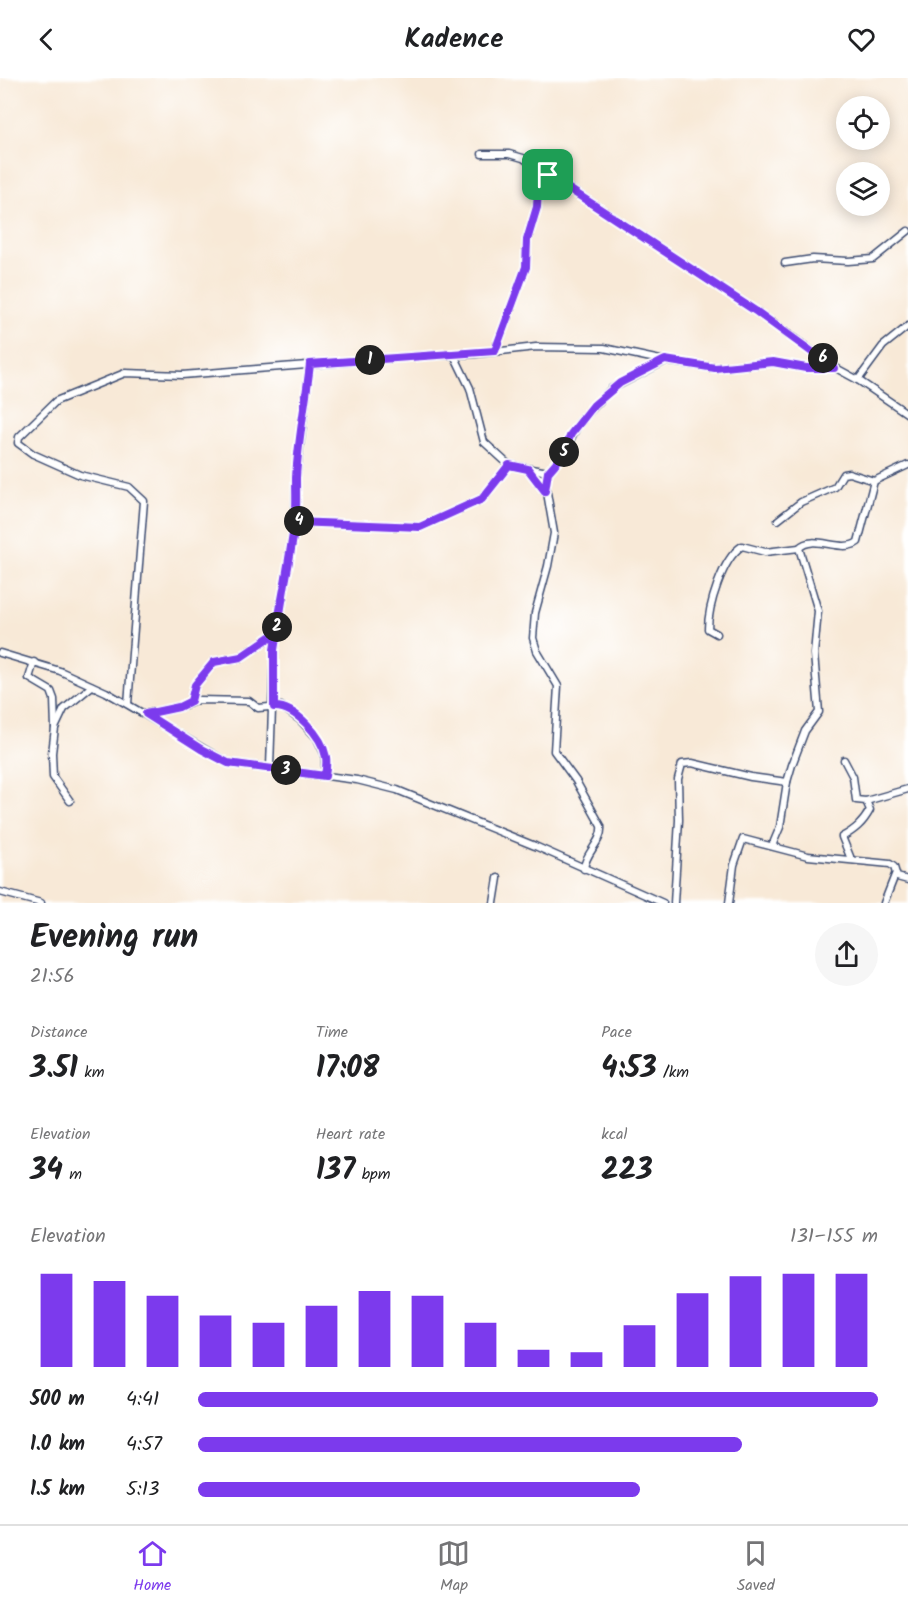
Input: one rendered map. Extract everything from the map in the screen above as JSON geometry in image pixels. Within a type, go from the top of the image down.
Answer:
[{"type":"street","points":[[482,154],[517,156],[539,169],[757,312],[834,368],[858,380],[908,414]]},
{"type":"street","points":[[495,351],[526,267],[527,240],[537,207],[539,169]]},
{"type":"street","points":[[785,264],[813,259],[860,261],[873,259],[908,231]]},
{"type":"street","points":[[858,380],[883,346],[908,327]]},
{"type":"street","points":[[128,704],[144,501],[129,487],[80,475],[33,454],[18,443],[19,437],[56,401],[125,373],[182,375],[536,347],[566,349],[590,346],[715,368],[773,362],[806,368],[834,368]]},
{"type":"street","points":[[454,355],[470,388],[484,442],[509,465],[548,472]]},
{"type":"street","points":[[584,869],[586,860],[601,834],[601,826],[576,781],[554,751],[558,686],[537,651],[533,638],[535,613],[554,533],[545,491],[548,472],[562,456],[571,434],[594,405],[620,383],[665,360]]},
{"type":"street","points":[[270,767],[276,633],[295,522],[296,478],[310,364]]},
{"type":"street","points":[[295,522],[420,527],[482,499],[509,465]]},
{"type":"street","points":[[778,520],[801,502],[835,487],[843,474],[849,473],[874,481],[908,465]]},
{"type":"street","points":[[528,469],[545,491]]},
{"type":"street","points":[[717,634],[707,628],[722,574],[735,551],[742,546],[765,552],[799,548],[809,543],[848,546],[858,542],[874,481]]},
{"type":"street","points":[[772,846],[780,827],[787,782],[802,737],[819,712],[814,654],[818,612],[799,548]]},
{"type":"street","points":[[191,701],[195,685],[214,662],[241,657],[276,633]]},
{"type":"street","points":[[0,653],[34,662],[92,686],[146,714],[201,749],[228,763],[357,780],[398,790],[663,903]]},
{"type":"street","points":[[34,662],[29,678],[51,691],[54,699],[53,777],[69,801]]},
{"type":"street","points":[[55,728],[66,707],[92,686]]},
{"type":"street","points":[[146,714],[179,707],[191,701],[223,699],[249,701],[258,708],[274,707],[288,710],[313,733],[325,755],[325,776]]},
{"type":"street","points":[[844,760],[853,777],[856,800],[866,801],[908,789]]},
{"type":"street","points":[[674,903],[679,820],[678,779],[682,764],[693,763],[751,777],[787,782]]},
{"type":"street","points":[[851,859],[842,837],[855,830],[868,814],[870,810],[866,801]]},
{"type":"street","points":[[729,903],[741,841],[747,839],[808,856],[890,864],[894,867],[895,878],[884,903]]},
{"type":"street","points":[[494,903],[498,878]]},
{"type":"street","points":[[895,878],[908,880]]},
{"type":"street","points":[[0,892],[41,903]]},
{"type":"route","points":[[548,175],[539,169],[536,214],[527,240],[528,261],[495,351],[310,364],[296,478],[295,522],[282,595],[276,633],[241,657],[224,658],[214,662],[195,685],[191,701],[179,707],[146,714],[201,749],[228,763],[325,776],[325,755],[317,738],[294,714],[281,706],[274,707],[274,650],[295,522],[302,520],[420,527],[482,499],[509,465],[528,469],[545,491],[548,472],[562,456],[571,434],[594,405],[620,383],[665,360],[715,368],[773,362],[806,368],[834,368],[757,312],[548,175]]}]
